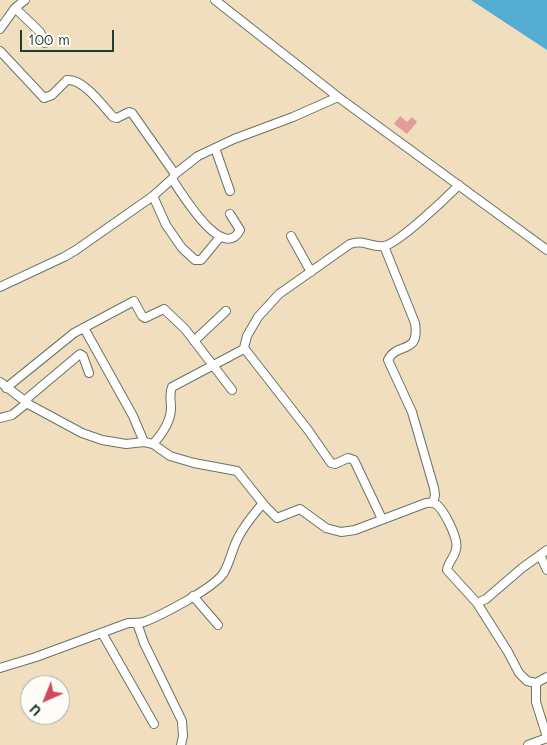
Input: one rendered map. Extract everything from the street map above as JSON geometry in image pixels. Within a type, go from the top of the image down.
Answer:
[{"type":"street","points":[[0,29],[15,8],[25,0]]},
{"type":"street","points":[[215,0],[338,97],[547,250]]},
{"type":"street","points":[[15,8],[40,32],[45,43]]},
{"type":"street","points":[[0,51],[44,98],[52,95],[67,80],[70,80],[79,82],[113,117],[117,118],[132,112],[200,218],[220,237],[225,239],[231,238],[240,230],[230,214]]},
{"type":"street","points":[[0,287],[64,257],[152,196],[198,156],[338,97]]},
{"type":"street","points":[[215,148],[230,191]]},
{"type":"street","points":[[382,520],[354,460],[348,458],[335,464],[330,462],[308,430],[244,348],[246,336],[258,317],[279,294],[310,272],[350,244],[363,242],[374,246],[384,246],[391,243],[420,221],[459,186]]},
{"type":"street","points":[[152,196],[166,225],[182,248],[195,260],[201,260],[220,237]]},
{"type":"street","points":[[291,236],[310,272]]},
{"type":"street","points":[[384,246],[415,323],[416,336],[412,343],[391,354],[388,360],[412,412],[434,488],[433,503]]},
{"type":"street","points":[[232,390],[185,329],[164,309],[145,318],[134,301],[74,333],[3,385],[25,402],[64,424],[102,440],[126,444],[144,442],[153,444],[170,456],[194,464],[237,471],[277,518],[300,509],[326,528],[341,532],[355,530],[426,503],[433,503],[438,506],[447,519],[456,541],[457,547],[446,570],[477,603],[508,652],[519,674],[527,681],[536,683],[547,676]]},
{"type":"street","points":[[194,341],[226,311]]},
{"type":"street","points":[[84,328],[133,416],[144,442]]},
{"type":"street","points":[[153,444],[163,432],[169,420],[172,387],[244,348]]},
{"type":"street","points":[[0,418],[12,415],[80,354],[83,356],[90,373]]},
{"type":"street","points":[[0,668],[36,657],[128,623],[137,623],[193,596],[219,578],[224,572],[237,539],[263,503]]},
{"type":"street","points":[[477,603],[486,599],[522,568],[544,553],[547,570]]},
{"type":"street","points":[[193,596],[218,625]]},
{"type":"street","points":[[137,623],[144,643],[182,722],[181,745]]},
{"type":"street","points":[[102,633],[154,724]]},
{"type":"street","points":[[528,745],[547,738],[536,702],[536,683]]},
{"type":"water","points":[[471,0],[547,0],[547,50]]},
{"type":"building","points":[[400,116],[407,122],[412,117],[417,122],[407,134],[394,124]]}]
